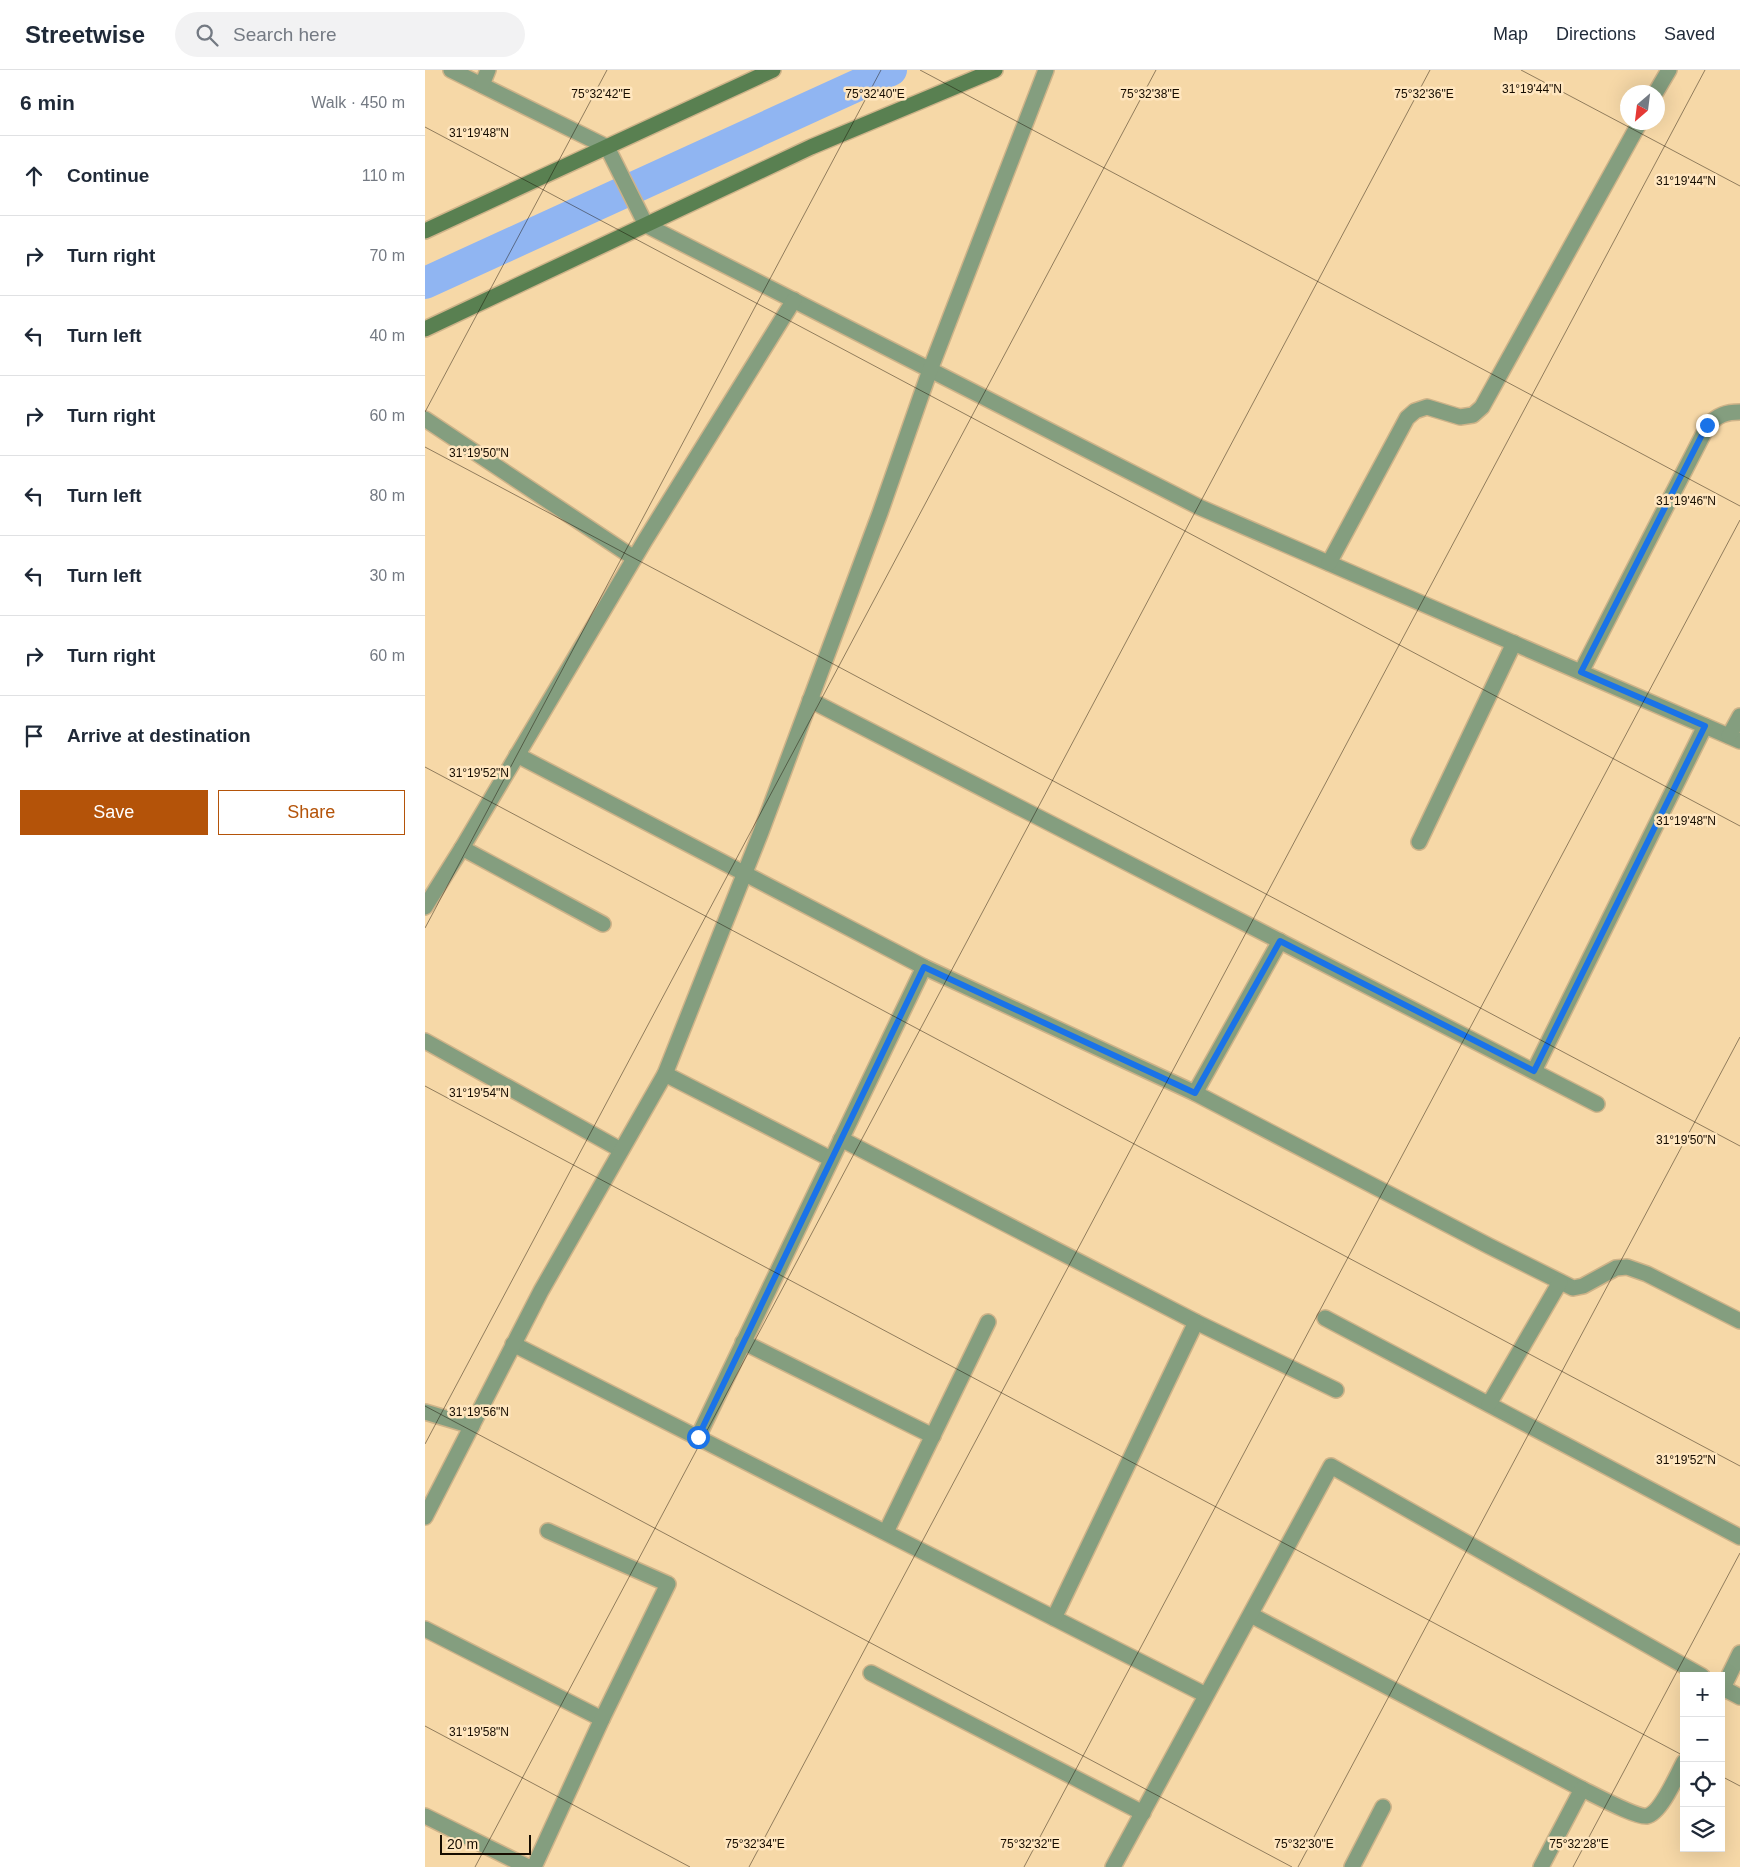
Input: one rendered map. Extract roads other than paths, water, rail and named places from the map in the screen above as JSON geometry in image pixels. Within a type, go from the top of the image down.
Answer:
[{"type":"street","points":[[451,70],[607,147],[646,225],[1199,508],[1514,642],[1735,739],[1740,716]]},
{"type":"street","points":[[482,85],[489,70]]},
{"type":"street","points":[[425,231],[773,70]]},
{"type":"street","points":[[425,329],[811,147],[995,70]]},
{"type":"street","points":[[425,1516],[541,1291],[665,1074],[811,700],[930,370],[1046,70]]},
{"type":"street","points":[[1660,85],[1669,70]]},
{"type":"street","points":[[1329,563],[1407,418],[1415,410],[1427,406],[1460,417],[1473,415],[1482,407],[1635,130]]},
{"type":"street","points":[[425,907],[634,558],[793,300]]},
{"type":"street","points":[[1581,672],[1707,425],[1716,417],[1729,412],[1740,412]]},
{"type":"street","points":[[425,419],[634,558]]},
{"type":"street","points":[[1419,842],[1514,642]]},
{"type":"street","points":[[811,700],[1597,1104]]},
{"type":"street","points":[[1534,1071],[1705,726]]},
{"type":"street","points":[[517,755],[744,875],[924,967],[1195,1093],[1560,1282],[1573,1288],[1583,1286],[1616,1268],[1627,1267],[1637,1269],[1740,1321]]},
{"type":"street","points":[[462,848],[603,924]]},
{"type":"street","points":[[1195,1093],[1280,941]]},
{"type":"street","points":[[698,1437],[924,967]]},
{"type":"street","points":[[425,1041],[621,1150]]},
{"type":"street","points":[[665,1074],[831,1159]]},
{"type":"street","points":[[841,1140],[1196,1322],[1337,1390]]},
{"type":"street","points":[[1489,1404],[1560,1282]]},
{"type":"street","points":[[1325,1318],[1740,1537]]},
{"type":"street","points":[[886,1532],[988,1322]]},
{"type":"street","points":[[1054,1618],[1196,1322]]},
{"type":"street","points":[[743,1342],[933,1436]]},
{"type":"street","points":[[513,1344],[1206,1695]]},
{"type":"street","points":[[425,1412],[472,1426]]},
{"type":"street","points":[[1113,1867],[1331,1466],[1695,1672]]},
{"type":"street","points":[[534,1867],[602,1719],[668,1584],[548,1532]]},
{"type":"street","points":[[1251,1615],[1582,1789],[1636,1814],[1646,1816],[1654,1812],[1680,1769]]},
{"type":"street","points":[[425,1628],[602,1719]]},
{"type":"street","points":[[1725,1683],[1740,1653]]},
{"type":"street","points":[[871,1673],[1143,1813]]},
{"type":"street","points":[[1725,1690],[1740,1697]]},
{"type":"street","points":[[1541,1867],[1582,1789]]},
{"type":"street","points":[[1352,1867],[1383,1807]]},
{"type":"street","points":[[425,1816],[528,1867]]},
{"type":"waterway","points":[[425,283],[891,70]]}]
